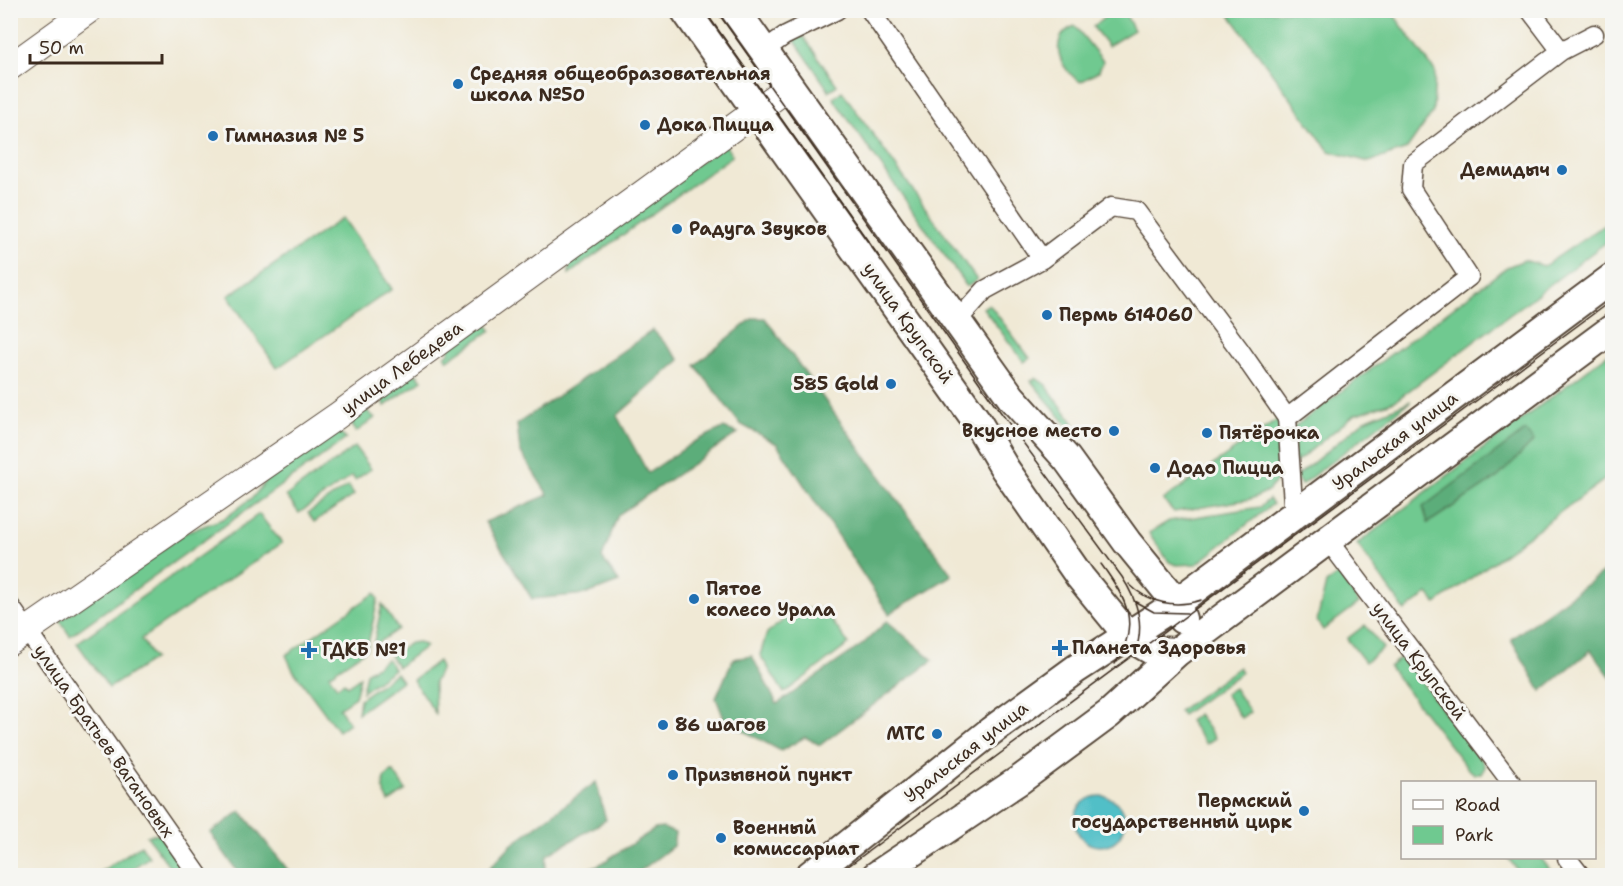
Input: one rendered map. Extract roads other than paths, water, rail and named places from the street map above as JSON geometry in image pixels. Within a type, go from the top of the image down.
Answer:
[{"type":"main road","name":"улица Крупской","points":[[686,10],[976,420],[1005,469],[1080,577],[1129,636]]},
{"type":"main road","points":[[735,10],[1011,397],[1067,459],[1127,542],[1176,602],[1184,633],[1177,652]]},
{"type":"main road","name":"Уральская улица","points":[[809,876],[991,731],[1076,669],[1129,636],[1294,517],[1612,278]]},
{"type":"main road","points":[[876,876],[1021,779],[1109,714],[1177,652],[1612,329]]},
{"type":"main road","points":[[1129,636],[1153,651],[1177,652]]},
{"type":"street","points":[[10,68],[89,10]]},
{"type":"street","points":[[763,51],[784,36],[837,10]]},
{"type":"street","points":[[870,10],[1042,258]]},
{"type":"street","points":[[1530,10],[1561,51]]},
{"type":"street","points":[[1287,417],[1469,277],[1411,189],[1413,164],[1561,51],[1593,34]]},
{"type":"street","name":"улица Лебедева","points":[[18,636],[337,416],[789,87]]},
{"type":"street","points":[[957,321],[986,290],[1042,258],[1111,207],[1136,211],[1287,417],[1294,517]]},
{"type":"street","name":"улица Крупской","points":[[1327,539],[1509,781]]},
{"type":"street","name":"улица Братьев Вагановых","points":[[10,606],[18,636],[200,876]]},
{"type":"street","points":[[1568,859],[1581,876]]},
{"type":"water","points":[[1095,796],[1105,796],[1118,803],[1125,816],[1125,826],[1118,839],[1105,846],[1095,846],[1086,842],[1079,835],[1075,826],[1075,816],[1079,807],[1086,800]]},
{"type":"tram line","points":[[704,10],[880,258]]},
{"type":"tram line","points":[[716,10],[991,399],[1122,577],[1136,605],[1140,623],[1135,653]]},
{"type":"tram line","points":[[835,876],[1612,300]]},
{"type":"tram line","points":[[1101,564],[1118,589],[1128,612],[1127,637],[1115,664]]},
{"type":"tram line","points":[[1129,584],[1154,600],[1173,604],[1201,600]]},
{"type":"tram line","points":[[1134,601],[1154,612],[1187,613]]},
{"type":"place","name":"Средняя общеобразовательная школа №50","points":[[458,84]]},
{"type":"place","name":"Дока Пицца","points":[[645,125]]},
{"type":"place","name":"Гимназия № 5","points":[[213,136]]},
{"type":"place","name":"Демидыч","points":[[1562,170]]},
{"type":"place","name":"Радуга Звуков","points":[[677,229]]},
{"type":"place","name":"Пермь 614060","points":[[1047,315]]},
{"type":"place","name":"585 Gold","points":[[891,384]]},
{"type":"place","name":"Вкусное место","points":[[1114,431]]},
{"type":"place","name":"Пятёрочка","points":[[1207,433]]},
{"type":"place","name":"Додо Пицца","points":[[1155,468]]},
{"type":"place","name":"Пятое колесо Урала","points":[[694,599]]},
{"type":"place","name":"Планета Здоровья","points":[[1060,648]]},
{"type":"place","name":"ГДКБ №1","points":[[309,650]]},
{"type":"place","name":"86 шагов","points":[[663,725]]},
{"type":"place","name":"МТС","points":[[937,734]]},
{"type":"place","name":"Призывной пункт","points":[[673,775]]},
{"type":"place","name":"Пермский государственный цирк","points":[[1304,811]]},
{"type":"place","name":"Военный комиссариат","points":[[721,838]]}]
